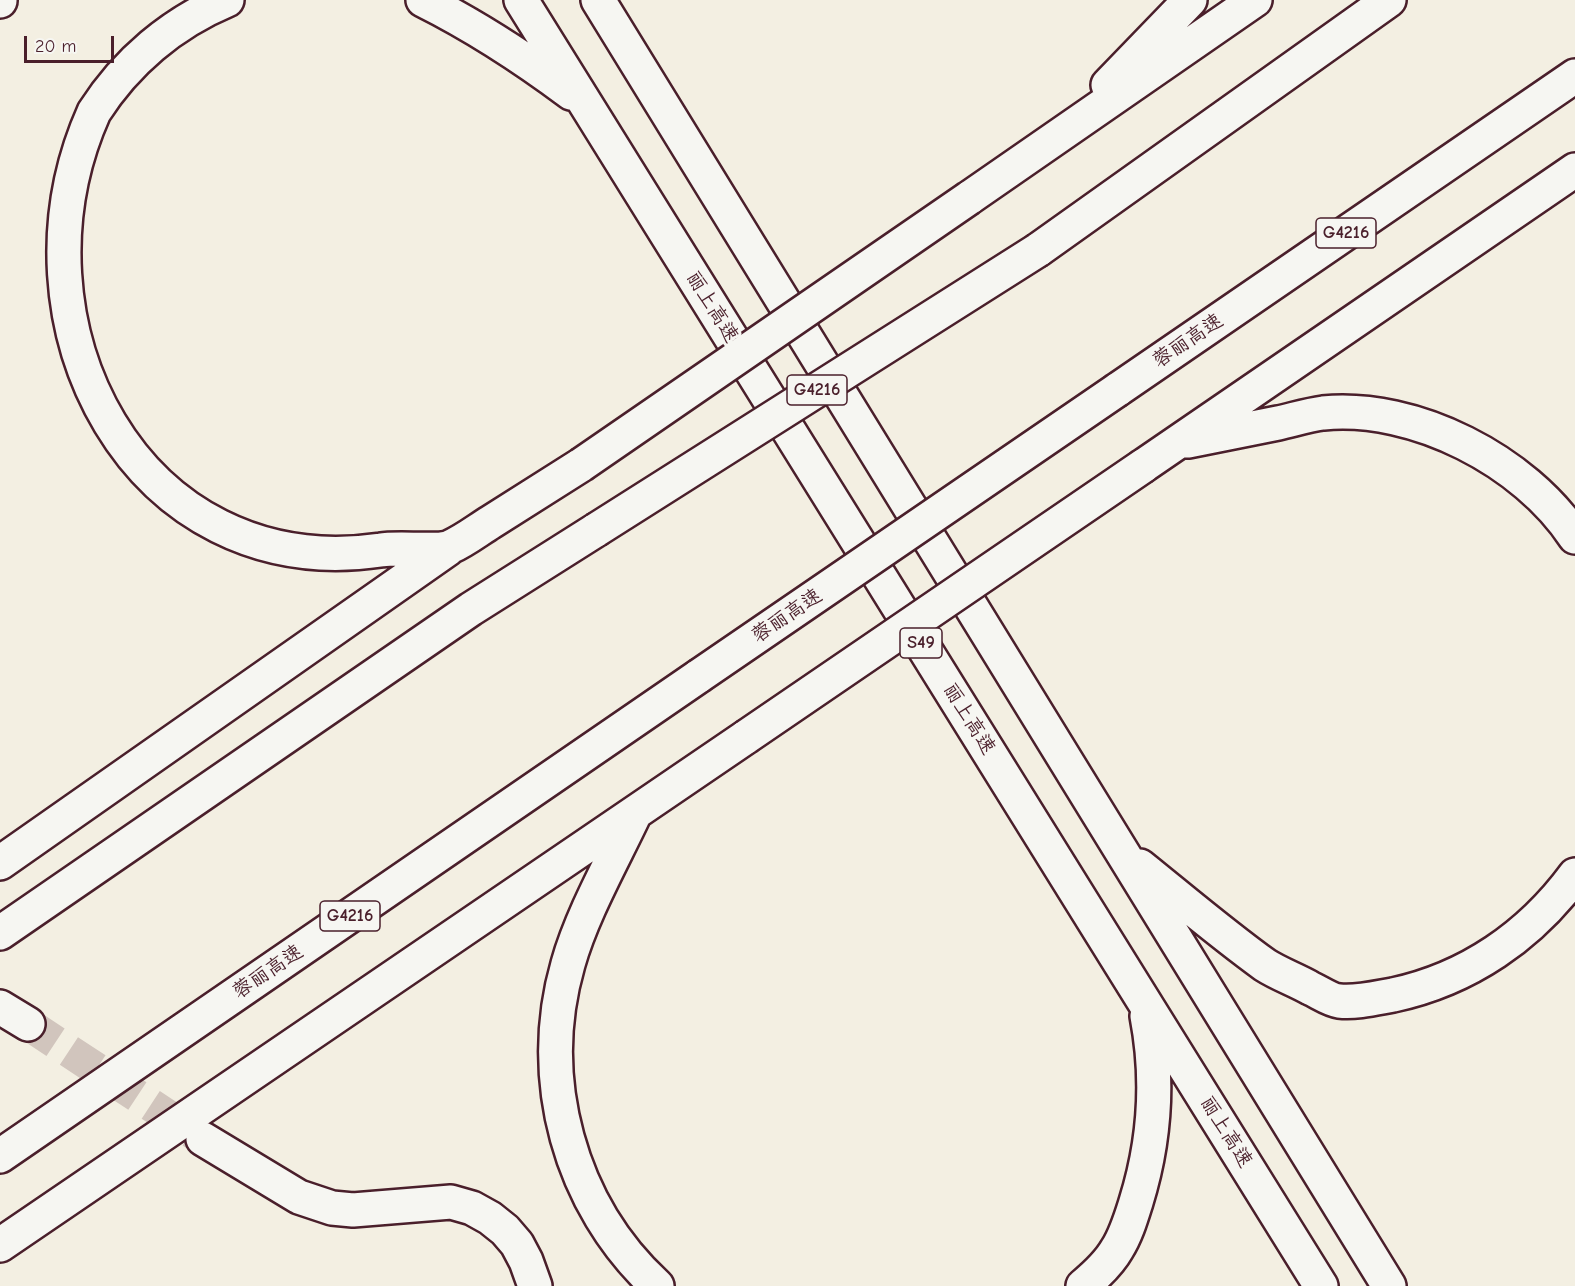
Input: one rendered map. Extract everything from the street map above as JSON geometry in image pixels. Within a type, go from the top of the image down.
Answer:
[{"type":"main road","points":[[227,0],[179,25],[151,46],[125,71],[90,118],[68,161],[57,195],[51,230],[49,266],[52,313],[68,370],[82,402],[101,433],[123,460],[172,503],[200,520],[230,534],[294,551],[326,554],[359,553],[391,548],[448,549]]},
{"type":"main road","points":[[423,0],[490,37],[539,68],[585,104]]},
{"type":"main road","name":"丽上高速","points":[[521,0],[1322,1286]]},
{"type":"main road","points":[[1058,136],[1190,0]]},
{"type":"main road","points":[[0,863],[448,549],[581,465],[1256,0]]},
{"type":"main road","name":"G4216","points":[[0,933],[471,609],[1038,250],[1389,0]]},
{"type":"main road","points":[[608,9],[1389,1286]]},
{"type":"main road","name":"蓉丽高速","points":[[0,1156],[1575,76]]},
{"type":"main road","points":[[0,1245],[1575,170]]},
{"type":"main road","points":[[1174,444],[1323,413],[1392,418],[1458,439],[1489,456],[1518,476],[1544,500],[1575,537]]},
{"type":"main road","points":[[635,813],[579,931],[568,963],[560,996],[555,1065],[558,1098],[565,1132],[575,1164],[589,1196],[607,1228],[629,1258],[657,1286]]},
{"type":"main road","points":[[1122,852],[1267,966],[1338,1001],[1374,999],[1409,992],[1444,980],[1476,965],[1507,945],[1535,922],[1560,896],[1575,875]]},
{"type":"main road","points":[[1083,1286],[1117,1250],[1142,1185],[1154,1116],[1152,1040],[1145,1003]]},
{"type":"main road","points":[[0,1007],[28,1024]]},
{"type":"main road","points":[[203,1139],[298,1197],[332,1208],[353,1210],[451,1202],[471,1208],[490,1218],[517,1244],[535,1286]]},
{"type":"tunnel","points":[[28,1024],[201,1138]]}]
